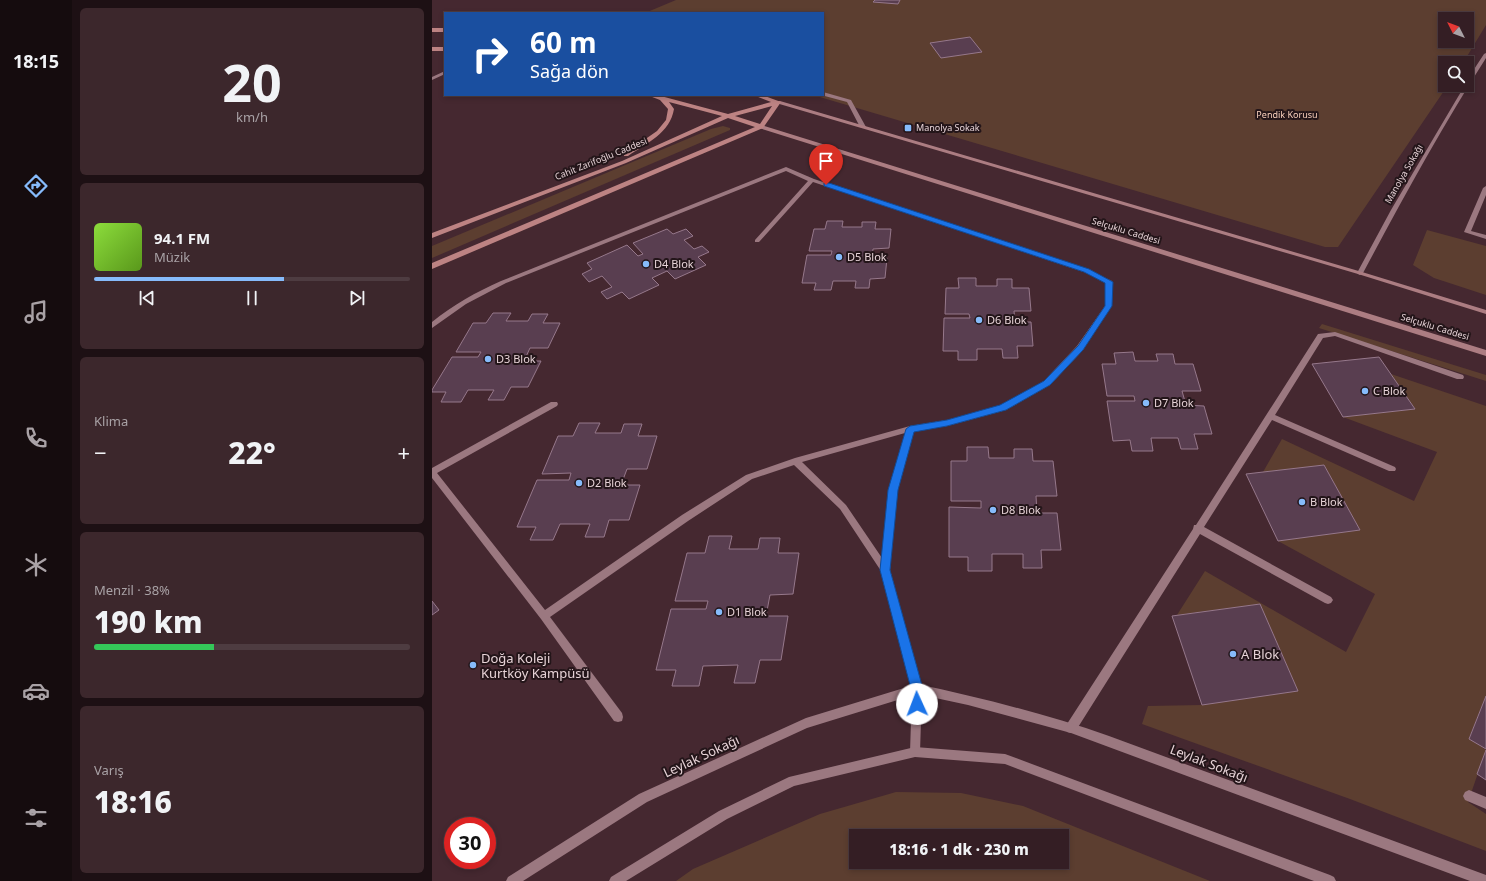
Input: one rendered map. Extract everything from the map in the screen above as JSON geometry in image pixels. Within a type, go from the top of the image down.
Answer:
[{"type":"main road","points":[[432,30],[444,30]]},
{"type":"main road","points":[[432,49],[444,49]]},
{"type":"main road","name":"Selçuklu Caddesi","points":[[653,96],[728,116],[1486,353]]},
{"type":"main road","points":[[759,96],[1360,273],[1486,312]]},
{"type":"main road","points":[[601,171],[635,150],[659,132],[669,120],[671,109],[663,99]]},
{"type":"main road","points":[[432,266],[761,127],[778,102]]},
{"type":"main road","name":"Cahit Zarifoğlu Caddesi","points":[[432,236],[601,171],[728,116],[778,102]]},
{"type":"street","name":"Manolya Sokağı","points":[[1474,74],[1486,54]]},
{"type":"street","points":[[432,79],[444,73]]},
{"type":"street","name":"Manolya Sokağı","points":[[1360,273],[1394,210],[1463,92]]},
{"type":"street","points":[[824,94],[849,101],[863,127]]},
{"type":"street","points":[[432,326],[444,314],[486,291],[535,269],[786,169],[812,180],[1086,271],[1109,282],[1108,306],[1080,348],[1047,383],[1003,408],[947,423],[910,429],[794,461],[749,477],[685,518],[544,616]]},
{"type":"street","points":[[757,241],[812,180]]},
{"type":"street","points":[[1486,188],[1467,232],[1486,237]]},
{"type":"street","points":[[1071,728],[1197,528],[1321,336],[1334,334],[1460,377]]},
{"type":"street","points":[[554,404],[432,472],[544,616],[618,716]]},
{"type":"street","points":[[1270,416],[1392,469]]},
{"type":"street","points":[[885,570],[893,490],[910,429]]},
{"type":"street","points":[[794,461],[843,507],[885,570],[917,689],[915,752]]},
{"type":"street","points":[[1197,528],[1328,600]]},
{"type":"street","name":"Leylak Sokağı","points":[[512,881],[643,798],[806,723],[917,689],[968,700],[1071,728],[1486,881]]},
{"type":"street","points":[[615,881],[723,815],[793,781],[915,752],[1005,759],[1330,881]]},
{"type":"street","points":[[1470,796],[1486,803]]},
{"type":"green space","name":"Pendik Korusu","points":[[676,0],[1486,0],[1486,25],[1474,45],[1474,12],[1438,12],[1438,48],[1472,48],[1467,56],[1438,56],[1438,92],[1443,92],[1338,247],[1325,247],[816,96],[824,96],[824,12],[647,12]]},
{"type":"green space","points":[[723,126],[730,128],[730,130],[432,258],[432,246],[711,129]]},
{"type":"green space","points":[[1427,230],[1486,246],[1486,295],[1434,278],[1413,265]]},
{"type":"green space","points":[[1322,324],[1486,375],[1486,381],[1319,328]]},
{"type":"green space","points":[[1391,374],[1486,406],[1486,696],[1469,738],[1486,750],[1468,802],[1486,814],[1486,851],[1350,799],[1142,724],[1148,706],[1202,705],[1298,691],[1260,604],[1177,615],[1205,571],[1346,652],[1375,594],[1278,541],[1360,530],[1324,465],[1263,472],[1282,439],[1414,501],[1437,452],[1343,417],[1415,409]]},
{"type":"green space","points":[[896,792],[961,793],[1023,806],[1210,881],[676,881],[693,869],[820,814]]},
{"type":"building","points":[[875,0],[900,0],[898,4],[873,2]]},
{"type":"building","points":[[970,37],[982,52],[941,58],[930,43]]},
{"type":"building","name":"D5 Blok","points":[[827,221],[843,221],[842,227],[862,227],[862,222],[876,222],[875,229],[891,229],[889,248],[873,249],[872,258],[887,258],[885,278],[870,279],[869,288],[855,288],[856,281],[833,281],[831,290],[814,290],[816,283],[802,283],[807,255],[831,255],[832,251],[809,251],[814,229],[825,229]]},
{"type":"building","name":"D4 Blok","points":[[667,229],[673,234],[686,229],[693,236],[684,240],[694,249],[702,246],[709,252],[698,257],[706,265],[675,279],[667,271],[652,278],[659,285],[629,299],[622,292],[607,299],[601,292],[612,287],[602,276],[589,282],[582,274],[592,269],[587,263],[627,245],[638,256],[643,254],[633,243]]},
{"type":"building","name":"D6 Blok","points":[[958,278],[976,278],[976,286],[997,286],[997,279],[1012,279],[1012,288],[1029,288],[1031,311],[1014,311],[1015,322],[1031,322],[1033,346],[1017,346],[1018,358],[1003,358],[1002,349],[977,349],[977,360],[958,360],[958,351],[943,351],[944,318],[970,318],[969,314],[945,314],[946,288],[959,288]]},
{"type":"building","name":"D3 Blok","points":[[493,313],[511,313],[506,321],[528,321],[532,314],[548,314],[543,323],[560,323],[548,348],[530,348],[524,361],[541,361],[528,387],[511,387],[504,400],[488,400],[494,390],[468,390],[461,402],[441,402],[446,392],[432,392],[432,390],[452,357],[478,357],[481,352],[456,352],[473,323],[486,323]]},
{"type":"building","name":"D7 Blok","points":[[1133,352],[1135,361],[1158,361],[1156,354],[1173,354],[1175,364],[1193,364],[1201,391],[1182,391],[1186,405],[1204,406],[1212,434],[1194,434],[1198,449],[1181,449],[1178,438],[1151,438],[1153,451],[1132,451],[1130,440],[1113,441],[1107,401],[1135,401],[1134,396],[1107,396],[1102,364],[1116,364],[1114,353]]},
{"type":"building","name":"C Blok","points":[[1379,357],[1415,409],[1343,417],[1312,364]]},
{"type":"building","name":"D2 Blok","points":[[579,423],[600,423],[595,433],[621,433],[624,424],[642,424],[638,436],[657,436],[647,469],[627,469],[621,485],[640,485],[629,520],[609,520],[604,537],[585,537],[590,524],[560,524],[553,540],[530,540],[536,527],[517,527],[537,480],[569,480],[571,473],[542,474],[558,436],[573,436]]},
{"type":"building","name":"D8 Blok","points":[[967,447],[988,447],[989,458],[1014,458],[1014,449],[1032,449],[1033,461],[1053,461],[1057,496],[1036,496],[1037,513],[1057,513],[1061,550],[1041,550],[1042,568],[1023,568],[1023,554],[992,554],[992,571],[968,571],[968,557],[949,557],[949,507],[981,508],[981,501],[951,501],[951,461],[967,461]]},
{"type":"building","name":"B Blok","points":[[1324,465],[1360,530],[1278,541],[1246,474]]},
{"type":"building","name":"D1 Blok","points":[[709,536],[732,536],[729,549],[758,549],[760,538],[780,538],[778,553],[799,553],[793,594],[770,595],[766,616],[788,616],[781,660],[760,660],[755,683],[734,683],[738,665],[703,666],[699,686],[672,686],[676,670],[656,670],[671,609],[706,609],[708,601],[675,601],[687,553],[705,553]]},
{"type":"building","points":[[432,601],[439,610],[432,615]]},
{"type":"building","name":"A Blok","points":[[1260,604],[1298,691],[1202,705],[1172,616]]},
{"type":"building","points":[[1486,696],[1486,749],[1469,739]]},
{"type":"building","points":[[1486,750],[1486,780],[1477,774]]},
{"type":"place","name":"Manolya Sokak","points":[[908,128]]},
{"type":"place","name":"D5 Blok","points":[[839,257]]},
{"type":"place","name":"D4 Blok","points":[[646,264]]},
{"type":"place","name":"D6 Blok","points":[[979,320]]},
{"type":"place","name":"D3 Blok","points":[[488,359]]},
{"type":"place","name":"C Blok","points":[[1365,391]]},
{"type":"place","name":"D7 Blok","points":[[1146,403]]},
{"type":"place","name":"D2 Blok","points":[[579,483]]},
{"type":"place","name":"B Blok","points":[[1302,502]]},
{"type":"place","name":"D8 Blok","points":[[993,510]]},
{"type":"place","name":"D1 Blok","points":[[719,612]]},
{"type":"place","name":"A Blok","points":[[1233,654]]},
{"type":"place","name":"Doğa Koleji Kurtköy Kampüsü","points":[[473,665]]},
{"type":"route","points":[[826,185],[1086,271],[1109,282],[1108,306],[1080,348],[1047,383],[1003,408],[947,423],[910,429],[893,490],[885,570],[917,689],[917,704]]}]
